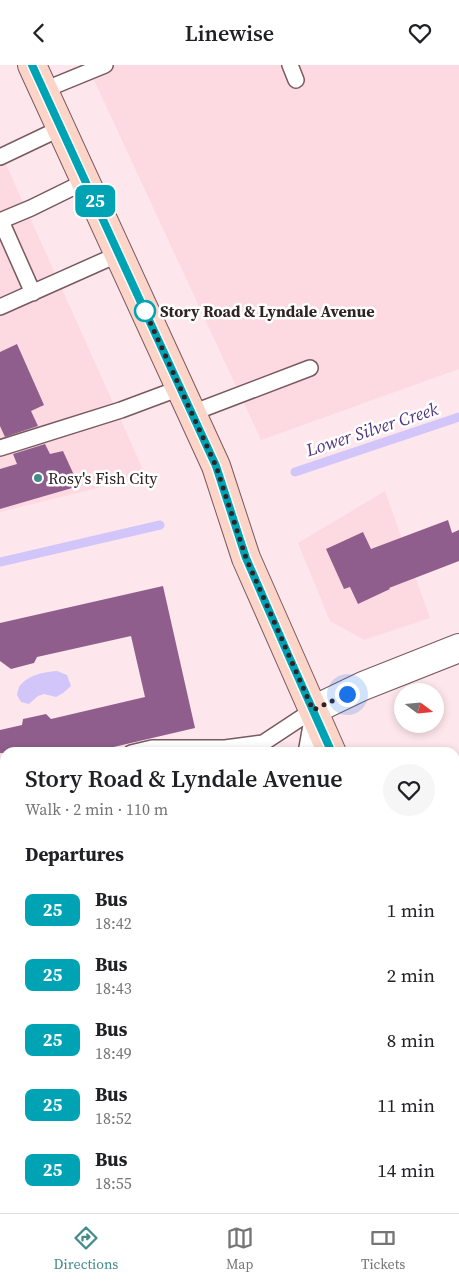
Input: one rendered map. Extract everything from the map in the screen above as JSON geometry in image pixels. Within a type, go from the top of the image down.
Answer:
[{"type":"main road","points":[[32,65],[216,466],[246,558],[329,747]]},
{"type":"street","points":[[313,710],[363,686],[459,648]]},
{"type":"lane","points":[[44,90],[105,65]]},
{"type":"lane","points":[[290,65],[296,80]]},
{"type":"lane","points":[[0,157],[61,128]]},
{"type":"lane","points":[[33,293],[0,221],[86,181]]},
{"type":"lane","points":[[0,307],[119,254]]},
{"type":"lane","points":[[192,413],[310,368]]},
{"type":"lane","points":[[0,448],[121,410],[180,388]]},
{"type":"lane","points":[[233,747],[263,743],[313,710]]},
{"type":"lane","points":[[307,747],[313,710]]},
{"type":"shaded area","points":[[87,65],[459,65],[459,369],[261,440]]},
{"type":"shaded area","points":[[0,151],[146,476],[0,512]]},
{"type":"shaded area","points":[[385,491],[430,618],[364,640],[330,621],[298,543]]},
{"type":"shaded area","points":[[57,671],[67,675],[71,686],[63,693],[56,697],[44,694],[38,696],[29,704],[21,702],[17,695],[22,683],[36,675]]},
{"type":"building","points":[[17,344],[44,405],[31,411],[38,426],[5,437],[0,426],[0,352]]},
{"type":"building","name":"Rosy's Fish City","points":[[45,444],[50,454],[63,451],[79,486],[0,509],[0,469],[17,464],[13,454]]},
{"type":"building","points":[[448,520],[452,533],[459,530],[459,561],[389,588],[358,604],[350,587],[344,589],[326,549],[363,532],[371,549]]},
{"type":"building","points":[[163,586],[195,728],[114,747],[0,747],[0,730],[22,725],[23,719],[46,714],[51,719],[145,697],[131,636],[37,657],[34,663],[11,669],[0,661],[0,623]]},
{"type":"waterway","name":"Lower Silver Creek","points":[[295,472],[459,417]]},
{"type":"waterway","name":"Lower Silver Creek","points":[[0,562],[160,525]]},
{"type":"bus line","name":"25","points":[[32,65],[216,466],[243,551],[329,747]]},
{"type":"place","name":"Story Road & Lyndale Avenue","points":[[145,311]]},
{"type":"place","name":"Rosy's Fish City","points":[[38,478]]},
{"type":"route","points":[[145,311],[144,309],[216,466],[243,551],[313,710],[347,694]]}]
